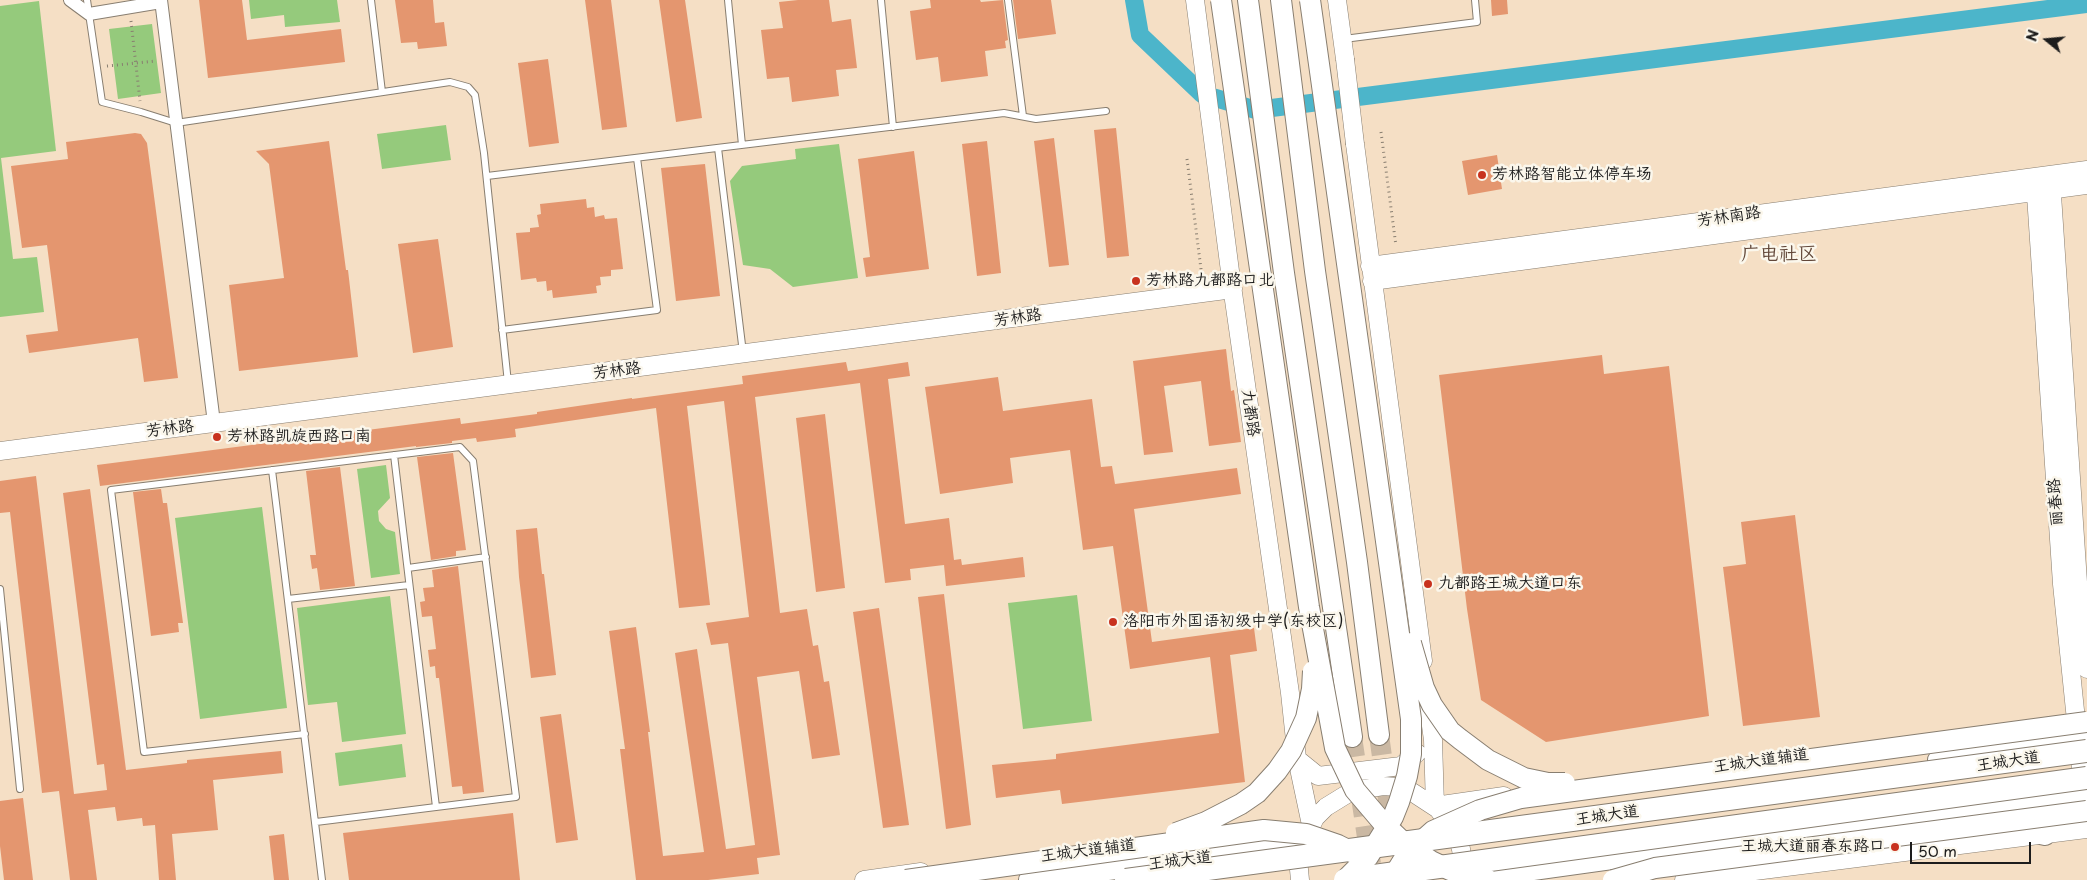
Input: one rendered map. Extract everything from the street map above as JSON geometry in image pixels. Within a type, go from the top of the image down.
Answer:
[{"type":"highway","name":"王城大道","points":[[1126,880],[2084,743]]},
{"type":"highway","name":"王城大道","points":[[1345,880],[2086,795]]},
{"type":"main road","name":"九都路","points":[[1195,0],[1232,284],[1290,693],[1297,759],[1311,824]]},
{"type":"main road","points":[[1221,0],[1309,607],[1335,748],[1355,790],[1383,823],[1415,851],[1450,870],[1468,877],[1488,880]]},
{"type":"main road","points":[[1248,0],[1284,273],[1352,737]]},
{"type":"main road","points":[[1281,0],[1315,271],[1357,562],[1379,735]]},
{"type":"main road","points":[[1310,0],[1411,719],[1409,765],[1404,789],[1393,816],[1368,857],[1345,880]]},
{"type":"main road","points":[[1337,0],[1371,274],[1433,740],[1435,806]]},
{"type":"main road","name":"芳林南路","points":[[1371,274],[2043,183],[2087,170]]},
{"type":"main road","name":"芳林南路","points":[[1371,274],[1398,262],[2043,183],[2087,185]]},
{"type":"main road","name":"丽春路","points":[[2043,183],[2087,669]]},
{"type":"main road","name":"丽春路","points":[[2043,183],[2061,574],[2083,717],[2087,828]]},
{"type":"main road","name":"芳林路","points":[[743,349],[1203,282],[1232,284]]},
{"type":"main road","name":"芳林路","points":[[0,440],[213,418],[1232,284]]},
{"type":"main road","name":"芳林路","points":[[0,451],[213,418]]},
{"type":"main road","points":[[1394,594],[1405,620],[1424,688],[1442,721],[1460,740],[1488,760],[1524,778],[1548,782],[1617,784]]},
{"type":"main road","points":[[1126,849],[1166,837],[1226,813],[1257,793],[1277,771],[1301,730],[1311,698],[1313,666],[1309,607]]},
{"type":"main road","points":[[906,880],[1252,830],[1294,832],[1324,840],[1376,866],[1392,880],[1401,862],[1413,848],[1433,831],[1480,810],[1521,798],[2083,717]]},
{"type":"main road","name":"王城大道辅道","points":[[1435,806],[2083,717]]},
{"type":"main road","points":[[1942,813],[1937,760],[2019,725]]},
{"type":"main road","points":[[1297,759],[1318,776],[1401,766],[1433,740]]},
{"type":"main road","name":"王城大道","points":[[1451,825],[1937,760],[2084,743]]},
{"type":"main road","points":[[1300,880],[1298,859],[1311,824],[1326,807],[1338,798],[1352,791],[1367,787],[1398,787],[1412,792],[1435,806],[1451,825],[1461,849],[1463,864],[1462,880],[1942,813],[2086,795]]},
{"type":"main road","points":[[1542,880],[1655,868],[2086,795]]},
{"type":"main road","points":[[1942,813],[2045,836]]},
{"type":"main road","name":"王城大道辅道","points":[[864,880],[1311,824]]},
{"type":"main road","points":[[1684,880],[2045,836],[2087,828]]},
{"type":"main road","name":"王城大道","points":[[1029,880],[1302,845]]},
{"type":"main road","points":[[1063,854],[1161,863]]},
{"type":"main road","points":[[1613,880],[1655,868]]},
{"type":"street","points":[[70,0],[89,14],[161,1],[213,418]]},
{"type":"lane","points":[[87,0],[102,102],[176,123],[450,82],[468,87],[475,95],[487,176],[508,380]]},
{"type":"lane","points":[[371,0],[382,92]]},
{"type":"lane","points":[[728,0],[742,145]]},
{"type":"lane","points":[[881,0],[893,127]]},
{"type":"lane","points":[[1008,0],[1023,116]]},
{"type":"lane","points":[[1342,39],[1477,22],[1475,0]]},
{"type":"lane","points":[[487,176],[1004,113],[1036,119],[1106,111]]},
{"type":"lane","points":[[718,148],[743,349]]},
{"type":"lane","points":[[502,330],[657,310],[637,158]]},
{"type":"lane","points":[[305,734],[144,752],[111,490],[460,447],[474,461],[516,797],[316,822]]},
{"type":"lane","points":[[394,455],[436,807]]},
{"type":"lane","points":[[272,470],[322,880]]},
{"type":"lane","points":[[408,568],[486,557]]},
{"type":"lane","points":[[288,599],[410,585]]},
{"type":"lane","points":[[0,589],[2,631],[20,789]]},
{"type":"path","points":[[129,7],[141,112]]},
{"type":"path","points":[[97,68],[168,60]]},
{"type":"path","points":[[1381,132],[1398,262]]},
{"type":"path","points":[[1187,159],[1203,282]]},
{"type":"green space","points":[[249,0],[337,0],[340,22],[285,27],[284,15],[251,19]]},
{"type":"green space","points":[[39,1],[56,151],[1,158],[13,259],[37,257],[44,312],[0,317],[0,6]]},
{"type":"green space","points":[[152,24],[161,93],[118,99],[109,29]]},
{"type":"green space","points":[[446,125],[451,160],[382,169],[377,134]]},
{"type":"green space","points":[[839,144],[858,278],[793,287],[770,269],[743,265],[730,181],[742,166],[796,159],[795,149]]},
{"type":"green space","points":[[386,465],[390,498],[378,511],[379,521],[386,529],[395,532],[400,574],[371,578],[357,469]]},
{"type":"green space","points":[[262,507],[287,708],[200,719],[175,518]]},
{"type":"green space","points":[[1077,595],[1092,721],[1023,729],[1008,603]]},
{"type":"green space","points":[[390,596],[406,734],[342,742],[337,702],[308,705],[297,608]]},
{"type":"green space","points":[[402,744],[406,777],[339,786],[335,753]]},
{"type":"building","points":[[199,0],[242,0],[247,40],[341,29],[345,62],[208,78]]},
{"type":"building","points":[[395,0],[433,0],[435,23],[444,22],[447,46],[418,49],[417,42],[401,43]]},
{"type":"building","points":[[585,0],[611,0],[627,127],[602,130]]},
{"type":"building","points":[[659,0],[685,0],[702,118],[676,122]]},
{"type":"building","points":[[829,0],[832,22],[851,19],[857,68],[836,70],[839,96],[792,102],[789,77],[767,79],[761,30],[783,28],[779,2]]},
{"type":"building","points":[[930,0],[980,0],[981,2],[1003,0],[1008,40],[1005,41],[1006,48],[985,51],[988,76],[941,82],[938,57],[916,60],[910,11],[931,8]]},
{"type":"building","points":[[1013,0],[1051,0],[1056,34],[1018,39]]},
{"type":"building","points":[[1491,0],[1507,0],[1508,14],[1492,16]]},
{"type":"building","points":[[548,59],[559,143],[529,147],[518,63]]},
{"type":"building","points":[[1116,128],[1129,256],[1107,258],[1094,130]]},
{"type":"building","points":[[135,133],[141,134],[147,143],[178,378],[144,382],[138,338],[29,353],[26,335],[58,331],[47,245],[22,248],[11,166],[68,159],[66,142]]},
{"type":"building","points":[[1054,138],[1069,265],[1049,267],[1034,141]]},
{"type":"building","points":[[329,141],[346,270],[348,270],[358,357],[239,371],[229,285],[284,278],[269,164],[256,151]]},
{"type":"building","points":[[987,141],[1001,273],[977,276],[962,144]]},
{"type":"building","points":[[914,151],[929,269],[866,277],[863,258],[870,257],[858,159]]},
{"type":"building","name":"芳林路智能立体停车场","points":[[1497,155],[1502,189],[1468,195],[1462,161]]},
{"type":"building","points":[[705,164],[720,296],[676,301],[661,168]]},
{"type":"building","points":[[586,199],[587,208],[594,207],[595,217],[604,215],[605,219],[617,218],[623,269],[611,270],[611,276],[600,277],[601,285],[596,286],[597,293],[553,298],[552,290],[547,291],[546,281],[537,282],[536,278],[521,280],[516,233],[530,232],[530,228],[539,227],[537,215],[541,214],[540,204]]},
{"type":"building","points":[[438,239],[453,347],[413,353],[398,244]]},
{"type":"building","points":[[1226,349],[1231,391],[1234,390],[1241,442],[1209,446],[1201,381],[1164,386],[1173,452],[1144,455],[1133,361]]},
{"type":"building","points":[[1602,355],[1604,374],[1669,366],[1709,716],[1546,742],[1481,700],[1467,609],[1439,375]]},
{"type":"building","points":[[846,362],[848,371],[908,362],[910,376],[888,379],[905,524],[949,518],[954,560],[961,559],[962,565],[1023,557],[1025,577],[946,586],[944,565],[910,569],[911,580],[885,583],[860,383],[755,397],[780,613],[807,609],[813,646],[818,645],[824,682],[829,681],[840,755],[812,759],[799,671],[757,677],[780,855],[757,858],[759,874],[708,880],[636,880],[620,749],[625,749],[609,631],[636,627],[650,732],[648,732],[663,856],[704,852],[675,653],[697,649],[726,849],[755,845],[728,643],[711,645],[706,623],[749,617],[724,401],[687,406],[710,605],[679,608],[656,408],[515,429],[516,437],[477,442],[476,438],[452,441],[452,443],[100,486],[97,465],[460,418],[461,424],[537,414],[537,412],[632,398],[743,384],[742,376]]},
{"type":"building","points":[[998,377],[1003,411],[1092,399],[1101,467],[1112,466],[1115,484],[1237,468],[1241,494],[1134,509],[1152,642],[1254,628],[1257,651],[1230,655],[1245,782],[1062,804],[1060,790],[996,798],[992,765],[1056,759],[1056,754],[1219,733],[1210,657],[1130,669],[1113,546],[1083,550],[1070,450],[1010,458],[1013,483],[940,494],[925,387]]},
{"type":"building","points":[[825,414],[845,588],[816,592],[796,418]]},
{"type":"building","points":[[453,453],[466,550],[456,551],[456,556],[431,560],[417,457]]},
{"type":"building","points":[[340,467],[355,586],[320,590],[317,568],[312,569],[310,555],[316,555],[306,471]]},
{"type":"building","points":[[36,476],[74,794],[107,790],[104,764],[97,765],[63,493],[90,489],[126,770],[187,763],[187,760],[281,751],[283,773],[213,780],[218,830],[172,834],[176,880],[159,880],[155,825],[143,826],[142,818],[117,821],[115,807],[88,810],[97,880],[70,880],[59,791],[42,793],[10,512],[0,513],[0,481]]},
{"type":"building","points":[[161,489],[163,503],[167,503],[183,623],[178,623],[179,632],[151,636],[133,492]]},
{"type":"building","points":[[1795,515],[1820,717],[1743,726],[1723,567],[1746,564],[1741,522]]},
{"type":"building","points":[[537,528],[556,675],[531,678],[519,577],[516,530]]},
{"type":"building","points":[[458,566],[484,792],[463,794],[462,786],[452,787],[439,678],[436,678],[435,666],[430,667],[428,650],[436,649],[432,616],[422,617],[420,602],[425,601],[423,588],[434,587],[432,570]]},
{"type":"building","points":[[944,594],[971,825],[946,829],[918,597]]},
{"type":"building","points":[[879,608],[909,825],[883,828],[853,612]]},
{"type":"building","points":[[561,714],[578,840],[556,843],[540,717]]},
{"type":"building","points":[[23,798],[33,880],[4,880],[0,846],[0,801]]},
{"type":"building","points":[[513,813],[520,880],[349,880],[343,833]]},
{"type":"building","points":[[284,834],[289,880],[274,880],[269,836]]},
{"type":"waterway","points":[[1134,0],[1140,35],[1202,94],[1256,110],[2087,4]]},
{"type":"tunnel","points":[[1379,735],[1392,828]]},
{"type":"tunnel","points":[[1352,737],[1371,864]]},
{"type":"place","name":"芳林路智能立体停车场","points":[[1482,175]]},
{"type":"place","name":"芳林路九都路口北","points":[[1136,281]]},
{"type":"place","name":"芳林路凯旋西路口南","points":[[217,437]]},
{"type":"place","name":"九都路王城大道口东","points":[[1428,584]]},
{"type":"place","name":"洛阳市外国语初级中学(东校区)","points":[[1113,622]]},
{"type":"place","name":"王城大道丽春东路口","points":[[1895,847]]},
{"type":"district","name":"广电社区","points":[[1779,255]]}]
